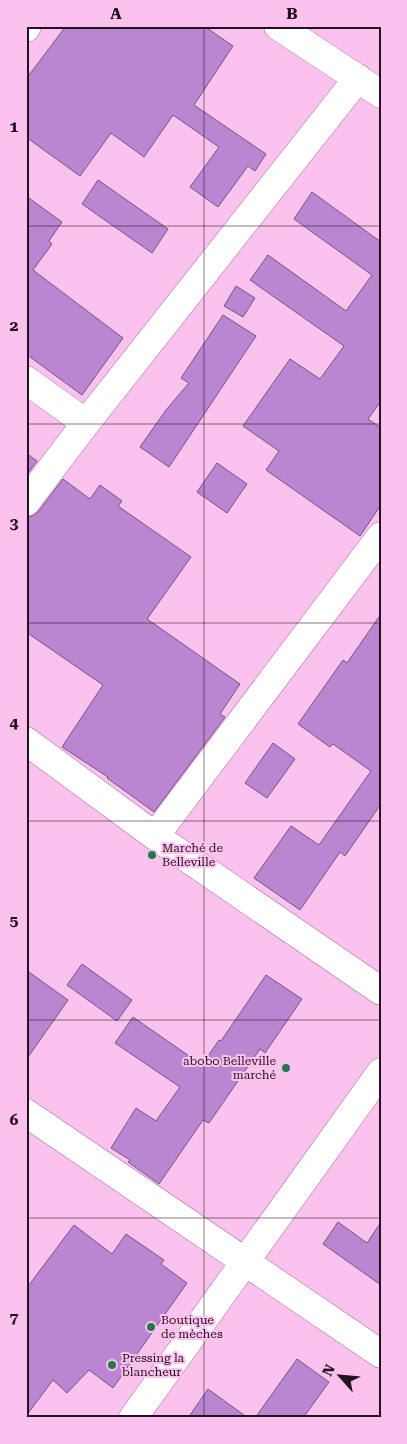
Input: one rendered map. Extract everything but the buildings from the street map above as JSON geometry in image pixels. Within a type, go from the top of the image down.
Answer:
[{"type":"street","points":[[278,26],[381,94]]},
{"type":"street","points":[[26,502],[358,78]]},
{"type":"street","points":[[26,380],[86,423]]},
{"type":"street","points":[[155,836],[381,536]]},
{"type":"street","points":[[26,741],[155,836],[381,991]]},
{"type":"street","points":[[133,1418],[381,1072]]},
{"type":"street","points":[[26,1112],[381,1354]]},
{"type":"place","name":"Marché de Belleville","points":[[152,855]]},
{"type":"place","name":"abobo Belleville marché","points":[[286,1068]]},
{"type":"place","name":"Boutique de mèches","points":[[151,1327]]},
{"type":"place","name":"Pressing la blancheur","points":[[112,1365]]}]
